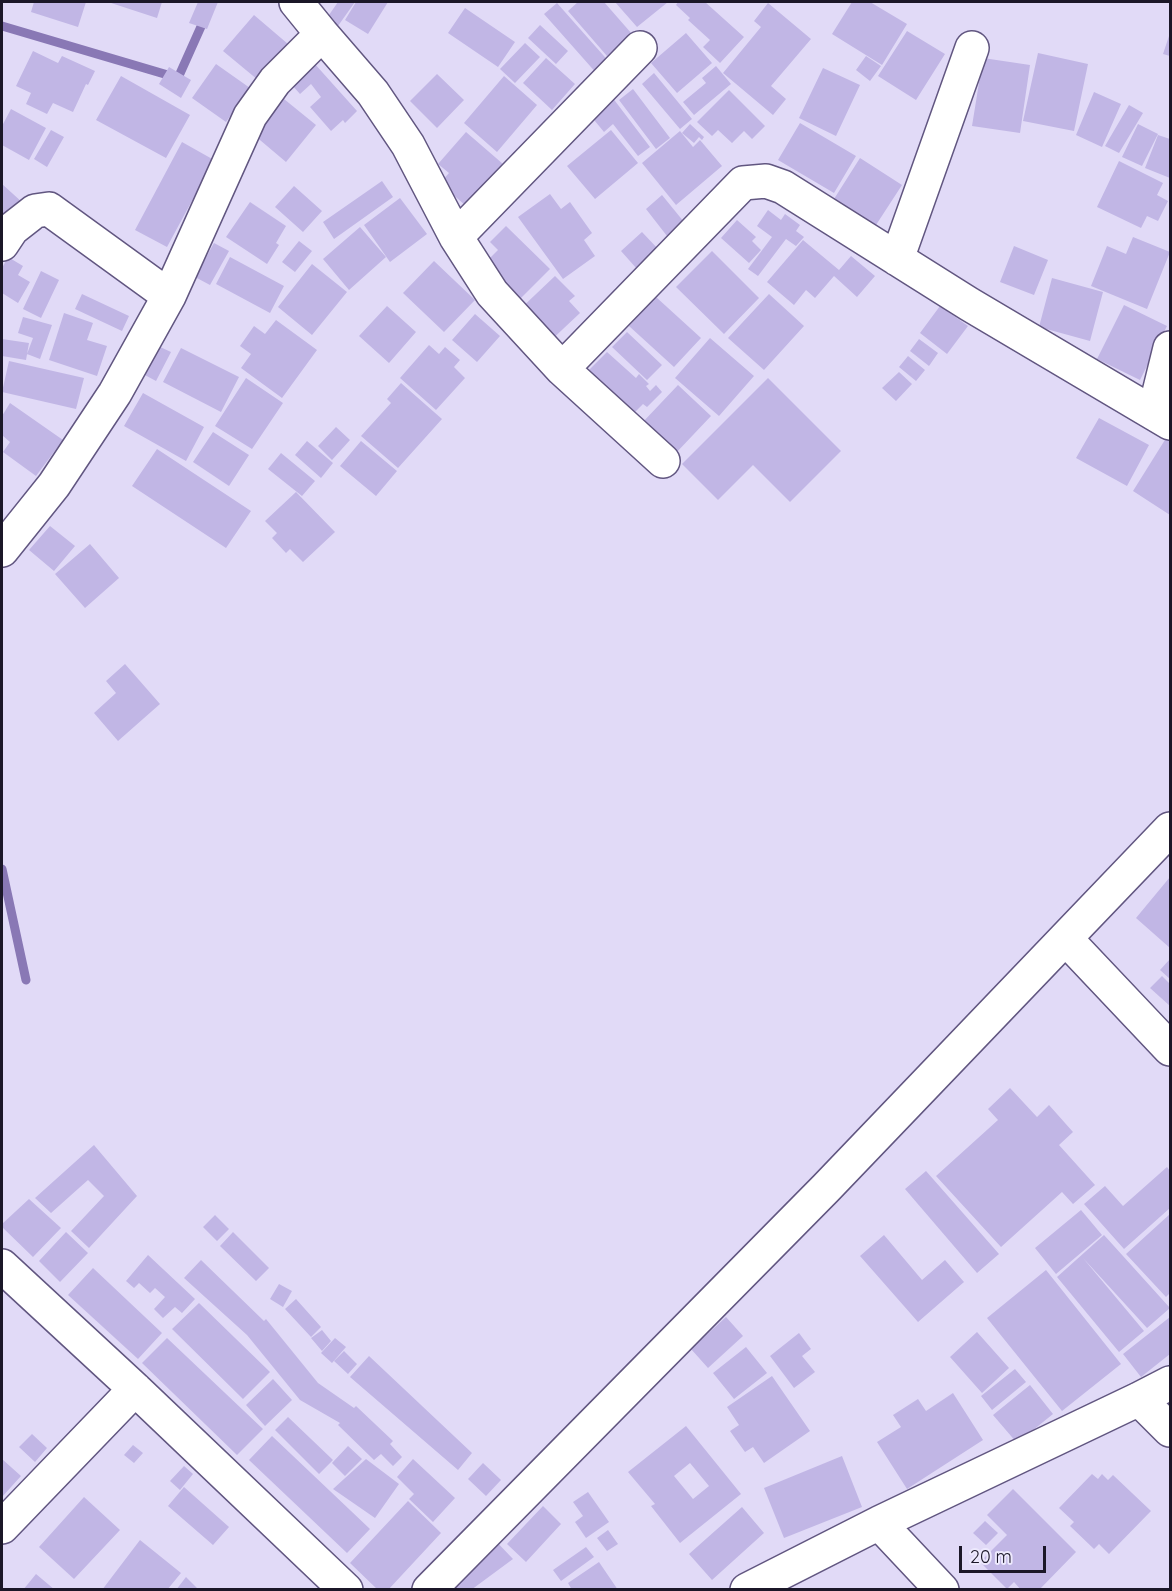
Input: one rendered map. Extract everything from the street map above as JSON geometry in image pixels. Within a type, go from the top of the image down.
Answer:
[{"type":"street","points":[[296,2],[373,93],[408,145],[456,237],[492,293],[562,369],[663,461]]},
{"type":"street","points":[[2,550],[54,485],[115,393],[170,296],[249,116],[275,81],[322,34]]},
{"type":"street","points":[[456,237],[640,48]]},
{"type":"street","points":[[897,259],[972,48]]},
{"type":"street","points":[[562,369],[743,183],[766,181],[783,187],[969,304],[1162,418],[1170,348]]},
{"type":"street","points":[[2,244],[12,230],[35,212],[49,209],[170,296]]},
{"type":"street","points":[[429,1590],[826,1188],[1170,829]]},
{"type":"street","points":[[1066,939],[1170,1048]]},
{"type":"street","points":[[2,1266],[346,1590]]},
{"type":"street","points":[[747,1590],[879,1523],[1170,1383]]},
{"type":"street","points":[[2,1527],[135,1389]]},
{"type":"street","points":[[1139,1399],[1170,1430]]},
{"type":"street","points":[[879,1523],[942,1590]]},
{"type":"building","points":[[34,2],[86,2],[78,27],[31,12]]},
{"type":"building","points":[[108,2],[162,2],[157,18]]},
{"type":"building","points":[[198,2],[218,2],[207,29],[189,23]]},
{"type":"building","points":[[338,2],[355,2],[333,33],[322,25]]},
{"type":"building","points":[[356,2],[388,2],[368,34],[345,20]]},
{"type":"building","points":[[578,2],[604,2],[632,34],[607,56],[568,11]]},
{"type":"building","points":[[615,2],[668,2],[637,27]]},
{"type":"building","points":[[678,2],[705,2],[744,37],[720,63],[703,47],[710,40],[688,20],[690,18],[676,5]]},
{"type":"building","points":[[852,2],[870,2],[907,24],[882,65],[832,34]]},
{"type":"building","points":[[557,3],[611,64],[598,75],[544,14]]},
{"type":"building","points":[[768,3],[811,39],[771,86],[786,99],[773,115],[723,73],[761,27],[754,21]]},
{"type":"building","points":[[465,8],[515,42],[498,67],[448,33]]},
{"type":"building","points":[[254,15],[288,44],[258,80],[223,51]]},
{"type":"building","points":[[540,25],[568,51],[556,64],[528,38]]},
{"type":"building","points":[[907,31],[945,54],[916,100],[878,76]]},
{"type":"building","points":[[686,33],[712,63],[677,93],[651,63]]},
{"type":"building","points":[[1170,33],[1170,56],[1163,54]]},
{"type":"building","points":[[525,43],[540,57],[515,83],[500,69]]},
{"type":"building","points":[[33,51],[58,63],[62,56],[95,71],[73,112],[53,103],[47,114],[26,104],[31,93],[16,86]]},
{"type":"building","points":[[1038,53],[1088,64],[1074,131],[1023,121]]},
{"type":"building","points":[[866,56],[881,66],[870,81],[856,70]]},
{"type":"building","points":[[546,58],[575,84],[552,110],[523,83]]},
{"type":"building","points":[[983,58],[1030,65],[1020,133],[972,126]]},
{"type":"building","points":[[314,63],[357,111],[345,123],[343,120],[331,131],[310,107],[321,97],[311,84],[300,94],[292,85]]},
{"type":"building","points":[[216,64],[250,88],[226,122],[192,98]]},
{"type":"building","points":[[716,66],[731,84],[694,115],[683,102],[706,83],[702,78]]},
{"type":"building","points":[[169,67],[191,80],[181,98],[159,84]]},
{"type":"building","points":[[823,68],[860,85],[836,136],[799,118]]},
{"type":"building","points":[[654,73],[692,119],[680,129],[642,84]]},
{"type":"building","points":[[437,74],[464,100],[437,128],[410,101]]},
{"type":"building","points":[[121,76],[190,115],[166,158],[96,120]]},
{"type":"building","points":[[504,76],[537,105],[497,152],[464,123]]},
{"type":"building","points":[[633,89],[670,138],[656,149],[619,100]]},
{"type":"building","points":[[729,90],[765,126],[752,139],[744,131],[732,143],[718,130],[712,136],[697,122]]},
{"type":"building","points":[[1094,92],[1121,104],[1102,147],[1076,135]]},
{"type":"building","points":[[612,97],[650,147],[638,156],[613,124],[604,132],[590,115]]},
{"type":"building","points":[[284,99],[316,125],[286,162],[254,135]]},
{"type":"building","points":[[1129,105],[1143,113],[1119,153],[1105,146]]},
{"type":"building","points":[[11,109],[46,128],[29,160],[2,145],[2,126]]},
{"type":"building","points":[[800,123],[856,156],[834,193],[778,160]]},
{"type":"building","points":[[690,124],[704,137],[702,140],[699,137],[694,143],[682,133]]},
{"type":"building","points":[[1138,124],[1158,134],[1142,166],[1122,157]]},
{"type":"building","points":[[51,130],[64,137],[47,167],[34,159]]},
{"type":"building","points":[[611,130],[638,163],[595,199],[567,166]]},
{"type":"building","points":[[680,131],[693,147],[700,140],[722,166],[676,205],[642,163]]},
{"type":"building","points":[[466,132],[503,164],[466,206],[440,183],[449,173],[438,164]]},
{"type":"building","points":[[1158,135],[1170,139],[1170,178],[1145,168]]},
{"type":"building","points":[[182,142],[214,160],[167,247],[135,230]]},
{"type":"building","points":[[860,158],[902,185],[876,225],[834,199]]},
{"type":"building","points":[[1119,161],[1163,183],[1157,195],[1168,201],[1158,221],[1147,216],[1141,228],[1097,207]]},
{"type":"building","points":[[382,181],[393,197],[334,239],[323,222]]},
{"type":"building","points":[[2,184],[23,203],[2,228]]},
{"type":"building","points":[[294,186],[322,211],[303,232],[275,207]]},
{"type":"building","points":[[550,194],[561,209],[570,202],[592,233],[584,240],[595,256],[563,279],[518,217]]},
{"type":"building","points":[[662,195],[684,222],[667,236],[646,209]]},
{"type":"building","points":[[400,198],[427,234],[390,262],[364,225]]},
{"type":"building","points":[[250,202],[286,226],[276,243],[279,245],[267,264],[226,237]]},
{"type":"building","points":[[768,210],[781,220],[785,214],[800,225],[796,231],[804,237],[796,246],[786,239],[758,276],[748,269],[772,237],[757,226]]},
{"type":"building","points":[[737,220],[756,237],[752,241],[761,250],[749,263],[721,238]]},
{"type":"building","points":[[506,226],[550,269],[518,301],[482,266],[498,250],[490,242]]},
{"type":"building","points":[[360,227],[386,257],[349,290],[323,259]]},
{"type":"building","points":[[642,232],[659,250],[637,269],[621,251]]},
{"type":"building","points":[[1133,237],[1170,252],[1147,309],[1091,286],[1107,246],[1126,254]]},
{"type":"building","points":[[803,240],[839,270],[851,256],[875,276],[857,297],[834,276],[815,298],[806,290],[794,305],[767,282]]},
{"type":"building","points":[[299,241],[312,251],[295,272],[282,262]]},
{"type":"building","points":[[214,243],[229,251],[210,285],[195,277]]},
{"type":"building","points":[[1014,246],[1048,260],[1034,295],[1000,282]]},
{"type":"building","points":[[712,251],[759,298],[724,334],[676,287]]},
{"type":"building","points":[[8,257],[23,266],[18,275],[30,282],[18,303],[2,293],[2,268]]},
{"type":"building","points":[[230,257],[284,286],[270,313],[216,284]]},
{"type":"building","points":[[434,261],[475,300],[444,332],[403,293]]},
{"type":"building","points":[[312,264],[347,292],[312,335],[278,307]]},
{"type":"building","points":[[41,271],[59,280],[41,318],[23,309]]},
{"type":"building","points":[[555,276],[575,296],[569,301],[580,313],[546,345],[516,313]]},
{"type":"building","points":[[1052,278],[1103,292],[1090,341],[1039,327]]},
{"type":"building","points":[[82,294],[129,316],[122,331],[75,309]]},
{"type":"building","points":[[769,294],[804,326],[764,370],[728,338]]},
{"type":"building","points":[[656,297],[701,338],[674,367],[629,326]]},
{"type":"building","points":[[1124,305],[1167,326],[1140,380],[1097,359]]},
{"type":"building","points":[[387,306],[416,332],[389,363],[359,336]]},
{"type":"building","points":[[940,306],[968,326],[947,354],[920,333]]},
{"type":"building","points":[[64,313],[93,323],[87,340],[107,346],[97,376],[49,360]]},
{"type":"building","points":[[475,314],[500,336],[477,362],[452,340]]},
{"type":"building","points":[[23,317],[52,325],[40,359],[27,354],[33,338],[18,333]]},
{"type":"building","points":[[276,320],[317,350],[282,398],[241,368],[251,354],[240,346],[254,326],[265,334]]},
{"type":"building","points":[[627,332],[662,365],[647,380],[612,347]]},
{"type":"building","points":[[710,338],[754,376],[719,416],[675,378]]},
{"type":"building","points":[[2,339],[29,343],[26,360],[2,356]]},
{"type":"building","points":[[919,339],[938,353],[929,366],[910,351]]},
{"type":"building","points":[[429,345],[439,354],[445,347],[460,360],[454,367],[465,378],[436,410],[400,378]]},
{"type":"building","points":[[158,346],[171,352],[156,381],[143,374]]},
{"type":"building","points":[[181,348],[239,377],[221,412],[163,382]]},
{"type":"building","points":[[607,352],[636,378],[639,374],[649,384],[646,386],[650,391],[656,385],[662,392],[647,407],[643,404],[630,417],[585,374]]},
{"type":"building","points":[[908,356],[925,370],[916,381],[899,367]]},
{"type":"building","points":[[9,361],[84,378],[76,409],[2,392]]},
{"type":"building","points":[[899,372],[912,384],[896,401],[882,388]]},
{"type":"building","points":[[246,378],[283,403],[252,449],[215,426]]},
{"type":"building","points":[[768,378],[841,451],[790,502],[753,465],[718,500],[682,464]]},
{"type":"building","points":[[401,383],[442,419],[398,468],[361,436],[391,403],[387,399]]},
{"type":"building","points":[[678,385],[711,416],[675,454],[642,423]]},
{"type":"building","points":[[143,393],[204,427],[186,461],[124,426]]},
{"type":"building","points":[[10,403],[63,440],[36,476],[3,452],[10,442],[2,435],[2,416]]},
{"type":"building","points":[[1099,418],[1149,445],[1127,486],[1076,458]]},
{"type":"building","points":[[336,427],[350,440],[332,460],[318,446]]},
{"type":"building","points":[[213,432],[249,455],[229,486],[193,462]]},
{"type":"building","points":[[1168,435],[1170,436],[1170,515],[1133,491]]},
{"type":"building","points":[[307,441],[333,463],[321,478],[295,455]]},
{"type":"building","points":[[361,441],[397,471],[376,496],[340,466]]},
{"type":"building","points":[[157,449],[251,511],[226,548],[132,486]]},
{"type":"building","points":[[281,453],[315,481],[302,496],[268,469]]},
{"type":"building","points":[[296,492],[335,532],[303,562],[290,549],[286,553],[272,538],[277,533],[265,521]]},
{"type":"building","points":[[50,526],[75,546],[54,571],[29,550]]},
{"type":"building","points":[[90,544],[119,578],[85,608],[55,574]]},
{"type":"building","points":[[125,664],[160,704],[118,741],[94,713],[116,693],[106,681]]},
{"type":"building","points":[[1170,877],[1170,948],[1136,918]]},
{"type":"building","points":[[1170,959],[1170,979],[1160,970]]},
{"type":"building","points":[[1162,976],[1170,984],[1170,1006],[1150,988]]},
{"type":"building","points":[[1010,1088],[1037,1117],[1049,1105],[1073,1132],[1059,1145],[1095,1185],[1073,1204],[1062,1192],[1001,1247],[936,1176],[998,1120],[988,1109]]},
{"type":"building","points":[[94,1145],[137,1196],[89,1248],[71,1231],[104,1196],[88,1180],[51,1213],[35,1198]]},
{"type":"building","points":[[1167,1167],[1170,1171],[1170,1208],[1124,1249],[1084,1204],[1105,1186],[1123,1206]]},
{"type":"building","points":[[926,1171],[999,1254],[977,1273],[905,1189]]},
{"type":"building","points":[[29,1199],[61,1228],[33,1257],[2,1227],[2,1224]]},
{"type":"building","points":[[1081,1210],[1102,1235],[1056,1274],[1035,1248]]},
{"type":"building","points":[[1170,1214],[1170,1293],[1166,1297],[1126,1254]]},
{"type":"building","points":[[215,1215],[229,1229],[217,1241],[203,1227]]},
{"type":"building","points":[[66,1232],[88,1253],[60,1282],[39,1261]]},
{"type":"building","points":[[233,1232],[269,1268],[256,1281],[220,1246]]},
{"type":"building","points":[[884,1235],[922,1280],[945,1260],[964,1282],[918,1322],[860,1256]]},
{"type":"building","points":[[1104,1235],[1170,1308],[1147,1328],[1083,1258],[1144,1331],[1119,1352],[1057,1277]]},
{"type":"building","points":[[148,1255],[195,1299],[182,1313],[175,1307],[163,1318],[154,1309],[165,1297],[155,1288],[150,1293],[139,1283],[134,1288],[126,1281]]},
{"type":"building","points":[[201,1260],[264,1321],[266,1319],[318,1383],[354,1408],[356,1406],[393,1441],[390,1444],[402,1457],[393,1466],[381,1454],[374,1460],[338,1425],[340,1423],[300,1400],[247,1335],[184,1278]]},
{"type":"building","points":[[93,1268],[162,1333],[138,1359],[68,1295]]},
{"type":"building","points":[[1046,1270],[1121,1364],[1062,1411],[987,1318]]},
{"type":"building","points":[[279,1284],[292,1291],[283,1307],[270,1299]]},
{"type":"building","points":[[296,1299],[321,1327],[311,1337],[285,1309]]},
{"type":"building","points":[[199,1303],[270,1372],[243,1399],[172,1329]]},
{"type":"building","points":[[726,1317],[743,1336],[708,1368],[691,1349]]},
{"type":"building","points":[[1170,1317],[1170,1354],[1141,1377],[1123,1354]]},
{"type":"building","points":[[322,1330],[331,1341],[322,1351],[311,1338]]},
{"type":"building","points":[[977,1332],[1009,1368],[982,1393],[950,1357]]},
{"type":"building","points":[[799,1333],[811,1349],[802,1356],[815,1372],[794,1388],[770,1356]]},
{"type":"building","points":[[167,1338],[263,1429],[237,1455],[142,1363]]},
{"type":"building","points":[[335,1338],[346,1347],[332,1363],[321,1353]]},
{"type":"building","points":[[746,1347],[767,1373],[734,1399],[713,1373]]},
{"type":"building","points":[[344,1351],[357,1364],[348,1374],[334,1361]]},
{"type":"building","points":[[369,1356],[472,1453],[458,1470],[350,1377]]},
{"type":"building","points":[[1015,1369],[1026,1382],[992,1410],[981,1396]]},
{"type":"building","points":[[772,1376],[810,1431],[764,1463],[753,1447],[745,1452],[730,1431],[739,1425],[727,1407]]},
{"type":"building","points":[[273,1379],[292,1400],[265,1426],[246,1405]]},
{"type":"building","points":[[1030,1385],[1053,1414],[1017,1443],[993,1415]]},
{"type":"building","points":[[953,1393],[983,1440],[907,1489],[877,1442],[901,1427],[893,1415],[918,1399],[926,1411]]},
{"type":"building","points":[[288,1417],[333,1460],[319,1474],[275,1430]]},
{"type":"building","points":[[686,1426],[741,1494],[680,1543],[651,1506],[655,1504],[628,1472]],"holes":[[[690,1463],[709,1486],[693,1499],[674,1476]]]},
{"type":"building","points":[[32,1434],[47,1448],[35,1462],[19,1447]]},
{"type":"building","points":[[272,1436],[370,1529],[347,1553],[249,1460]]},
{"type":"building","points":[[133,1445],[143,1453],[134,1463],[124,1455]]},
{"type":"building","points":[[348,1446],[362,1459],[345,1476],[332,1463]]},
{"type":"building","points":[[842,1456],[862,1507],[784,1538],[764,1488]]},
{"type":"building","points":[[2,1459],[21,1476],[2,1497]]},
{"type":"building","points":[[366,1459],[399,1484],[375,1518],[333,1489]]},
{"type":"building","points":[[413,1459],[455,1498],[433,1522],[409,1499],[414,1494],[397,1477]]},
{"type":"building","points":[[483,1463],[501,1480],[486,1496],[468,1479]]},
{"type":"building","points":[[184,1466],[193,1474],[180,1490],[170,1481]]},
{"type":"building","points":[[1092,1474],[1098,1479],[1102,1474],[1108,1480],[1113,1475],[1151,1511],[1109,1554],[1099,1544],[1094,1549],[1070,1526],[1074,1522],[1059,1508]]},
{"type":"building","points":[[184,1487],[229,1527],[213,1545],[168,1506]]},
{"type":"building","points":[[1013,1489],[1076,1552],[1039,1590],[1021,1590],[1014,1582],[1007,1589],[980,1562],[1007,1535],[987,1515]]},
{"type":"building","points":[[588,1492],[609,1522],[586,1538],[575,1522],[583,1516],[573,1502]]},
{"type":"building","points":[[84,1497],[120,1530],[74,1579],[39,1547]]},
{"type":"building","points":[[408,1501],[441,1533],[388,1590],[378,1590],[350,1563]]},
{"type":"building","points":[[543,1506],[561,1524],[526,1562],[507,1544]]},
{"type":"building","points":[[742,1507],[764,1533],[712,1580],[689,1554]]},
{"type":"building","points":[[985,1521],[998,1533],[986,1545],[973,1533]]},
{"type":"building","points":[[608,1530],[618,1544],[607,1551],[597,1538]]},
{"type":"building","points":[[491,1536],[513,1559],[471,1590],[455,1590],[447,1582]]},
{"type":"building","points":[[140,1540],[181,1573],[167,1590],[102,1590]]},
{"type":"building","points":[[586,1547],[594,1557],[561,1581],[553,1570]]},
{"type":"building","points":[[599,1562],[618,1590],[572,1590],[568,1583]]},
{"type":"building","points":[[36,1574],[55,1590],[23,1590]]},
{"type":"building","points":[[186,1577],[199,1590],[176,1590]]},
{"type":"waterway","points":[[2,26],[178,78],[212,2]]},
{"type":"waterway","points":[[2,869],[26,980]]}]
